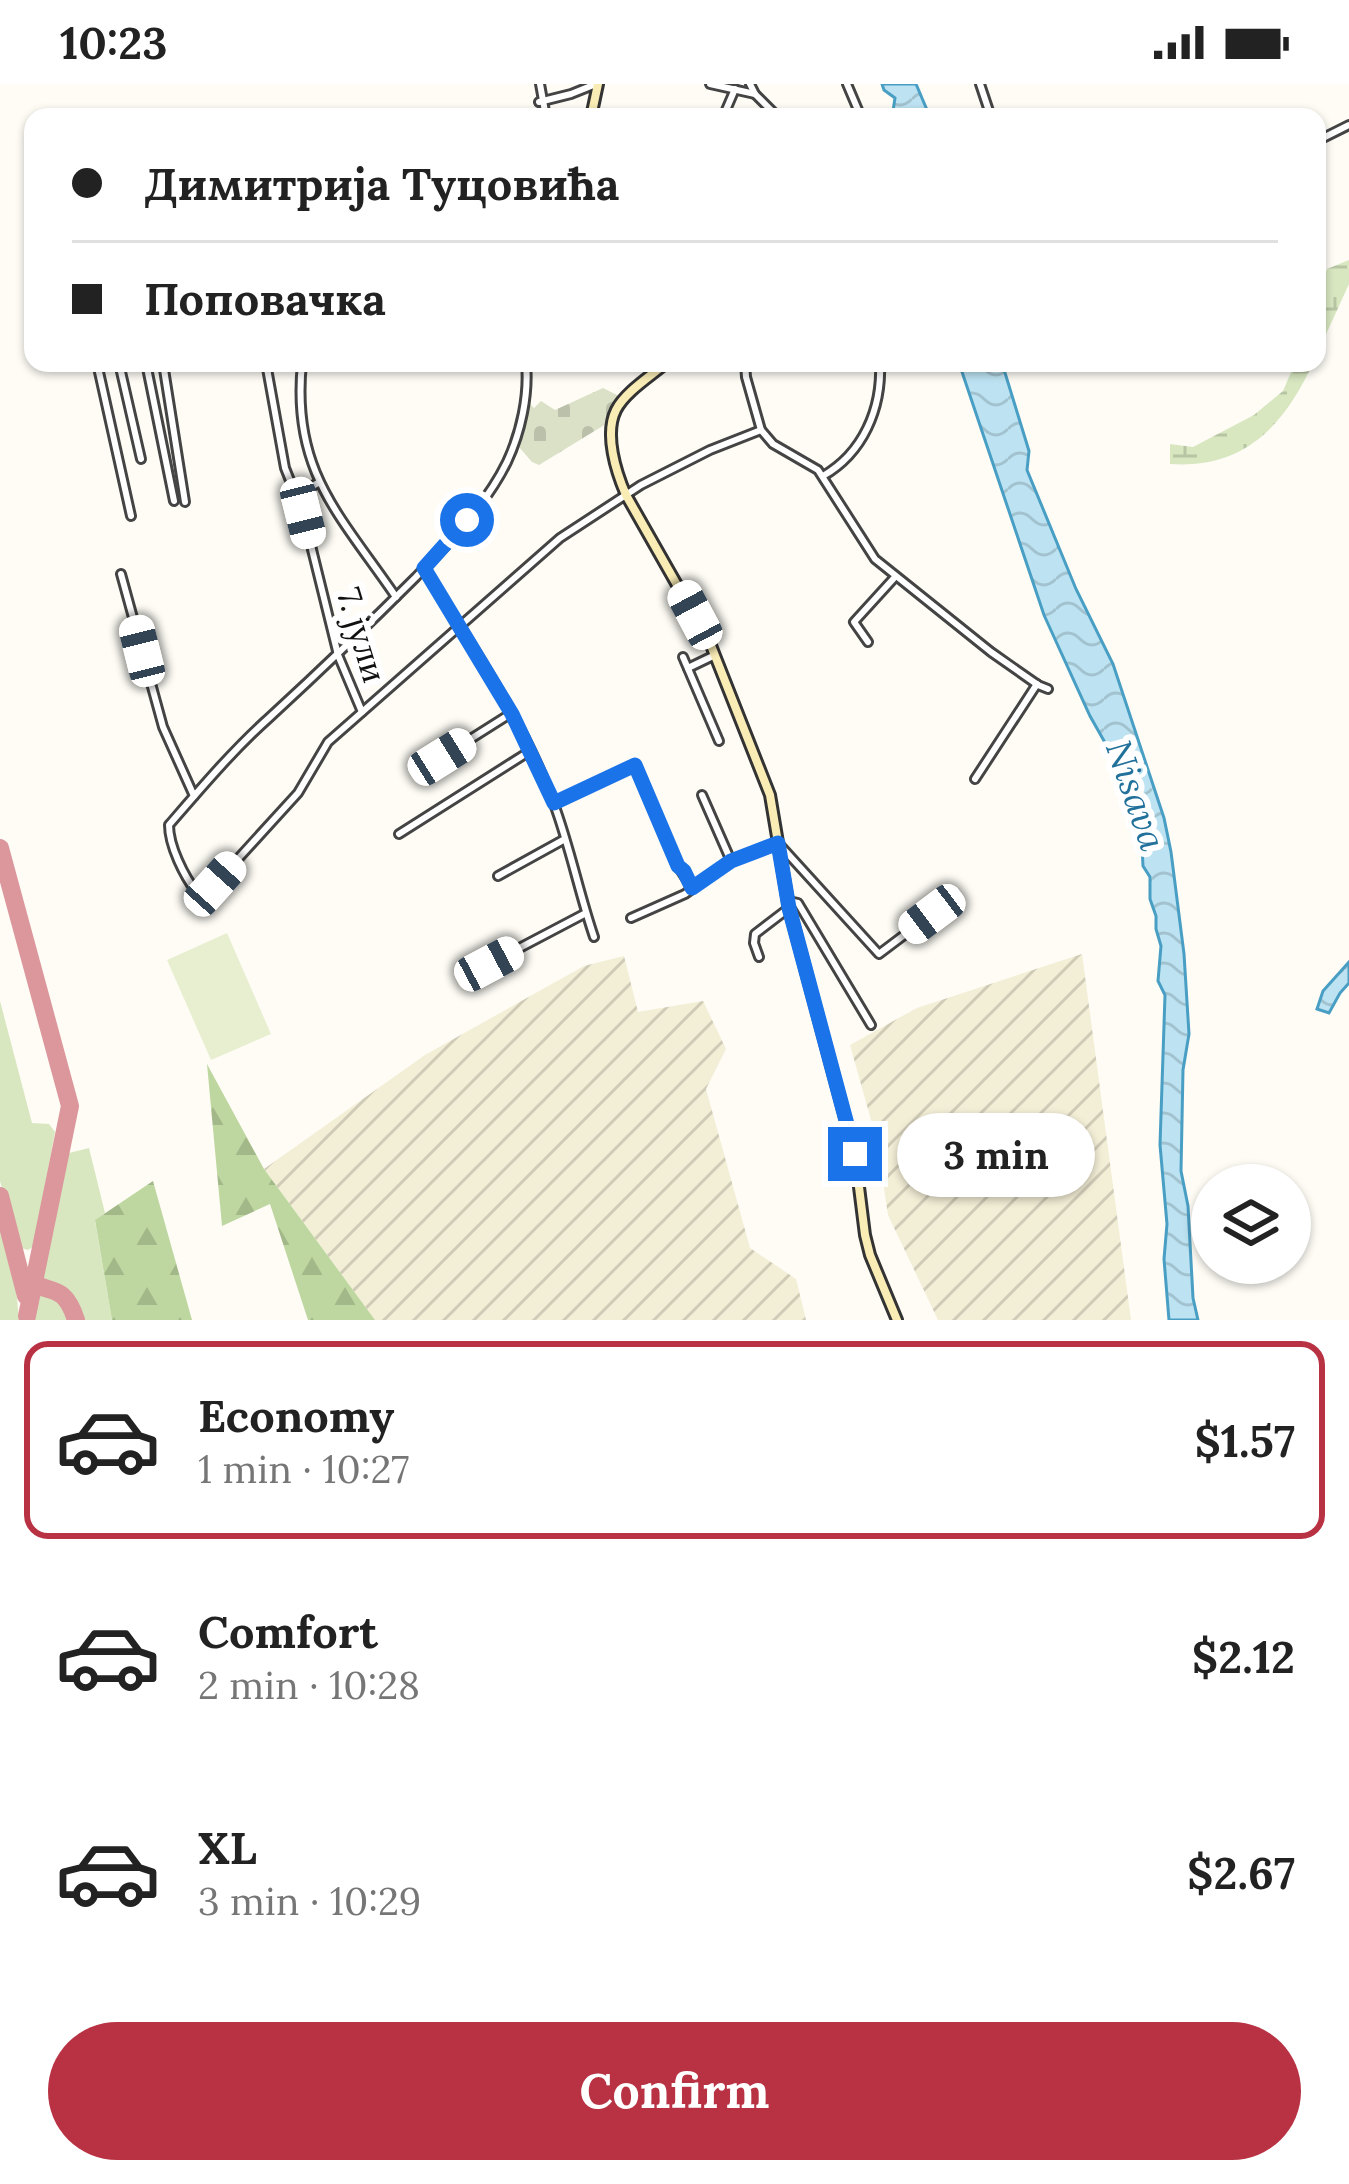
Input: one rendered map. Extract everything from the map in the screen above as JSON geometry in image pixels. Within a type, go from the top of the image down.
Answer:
[{"type":"street","points":[[540,84],[543,108]]},
{"type":"street","points":[[541,101],[597,84]]},
{"type":"street","points":[[710,84],[755,94]]},
{"type":"street","points":[[750,84],[769,108]]},
{"type":"street","points":[[727,108],[735,89]]},
{"type":"street","points":[[99,372],[131,516]]},
{"type":"street","points":[[121,372],[141,459]]},
{"type":"street","points":[[148,372],[174,501]]},
{"type":"street","points":[[164,372],[185,502]]},
{"type":"street","name":"7. јули","points":[[268,372],[284,468],[296,495],[338,656],[362,712]]},
{"type":"street","points":[[301,372],[299,397],[309,460],[319,483],[396,597]]},
{"type":"street","points":[[525,372],[523,412],[507,461],[481,502],[396,597],[266,720],[169,825],[197,893],[210,889],[298,793],[328,742],[560,538],[626,495],[710,450],[761,430]]},
{"type":"street","points":[[656,372],[619,405],[613,446],[626,495],[715,655],[770,795],[789,905],[855,1154],[865,1235],[897,1320]]},
{"type":"street","points":[[747,372],[761,430],[773,444],[806,460],[823,476],[868,550],[895,578],[1048,689]]},
{"type":"street","points":[[823,476],[845,461],[870,425],[880,372]]},
{"type":"street","points":[[296,495],[319,483]]},
{"type":"street","points":[[424,568],[512,714],[554,803],[594,937]]},
{"type":"street","points":[[121,574],[164,728],[194,796]]},
{"type":"street","points":[[868,642],[854,622],[895,578]]},
{"type":"street","points":[[688,668],[715,655]]},
{"type":"street","points":[[682,657],[719,741]]},
{"type":"street","points":[[975,779],[1037,684]]},
{"type":"street","points":[[442,757],[512,714]]},
{"type":"street","points":[[399,834],[530,751]]},
{"type":"street","points":[[554,803],[635,765],[692,888]]},
{"type":"street","points":[[702,795],[731,861]]},
{"type":"street","points":[[497,876],[565,839]]},
{"type":"street","points":[[631,918],[692,888],[731,861],[778,843]]},
{"type":"street","points":[[778,843],[879,954],[932,914]]},
{"type":"street","points":[[760,957],[754,934],[798,903],[872,1025]]},
{"type":"street","points":[[489,964],[586,913]]},
{"type":"shaded area","points":[[1082,954],[1131,1320],[938,1320],[888,1215],[877,1141],[850,1045],[917,1008]]},
{"type":"shaded area","points":[[624,956],[638,1012],[703,1001],[726,1049],[706,1089],[750,1248],[796,1279],[806,1320],[375,1320],[264,1169],[425,1055],[584,966]]},
{"type":"green space","points":[[1349,260],[1349,284],[1326,334],[1326,273]]},
{"type":"green space","points":[[1291,372],[1309,372],[1275,424],[1240,451],[1196,464],[1170,464],[1170,444],[1193,447],[1254,415],[1283,391]]},
{"type":"green space","points":[[603,388],[621,397],[606,424],[539,465],[519,447],[529,403],[534,408],[541,401],[555,410]]},
{"type":"green space","points":[[227,933],[271,1034],[211,1060],[167,960]]},
{"type":"green space","points":[[0,1001],[32,1123],[49,1124],[55,1132],[34,1246],[28,1250],[18,1247],[0,1181]]},
{"type":"green space","points":[[207,1064],[264,1169],[375,1320],[308,1320],[270,1204],[222,1226]]},
{"type":"green space","points":[[89,1148],[105,1213],[95,1221],[112,1320],[31,1320],[64,1161],[69,1153]]},
{"type":"green space","points":[[153,1181],[192,1320],[112,1320],[95,1220]]},
{"type":"green space","points":[[0,1229],[16,1288],[19,1320],[0,1320]]},
{"type":"water","points":[[882,84],[916,84],[926,108],[893,108],[895,98]]},
{"type":"water","name":"Nisava","points":[[962,372],[1005,372],[1029,451],[1027,470],[1113,664],[1164,818],[1184,954],[1189,1034],[1183,1070],[1181,1171],[1198,1320],[1169,1320],[1160,1145],[1165,995],[1158,981],[1161,946],[1138,837],[1140,821],[1119,772],[1120,763],[1090,716],[1044,615]]},
{"type":"water","points":[[1349,962],[1349,983],[1329,1013],[1317,1009],[1323,991]]},
{"type":"taxiway","points":[[0,848],[70,1106],[27,1316]]},
{"type":"taxiway","points":[[0,1196],[26,1296]]},
{"type":"taxiway","points":[[23,1277],[60,1294],[76,1320]]},
{"type":"route","points":[[467,520],[424,568],[512,714],[554,803],[635,765],[692,888],[731,861],[778,843],[789,908],[855,1154]]}]
